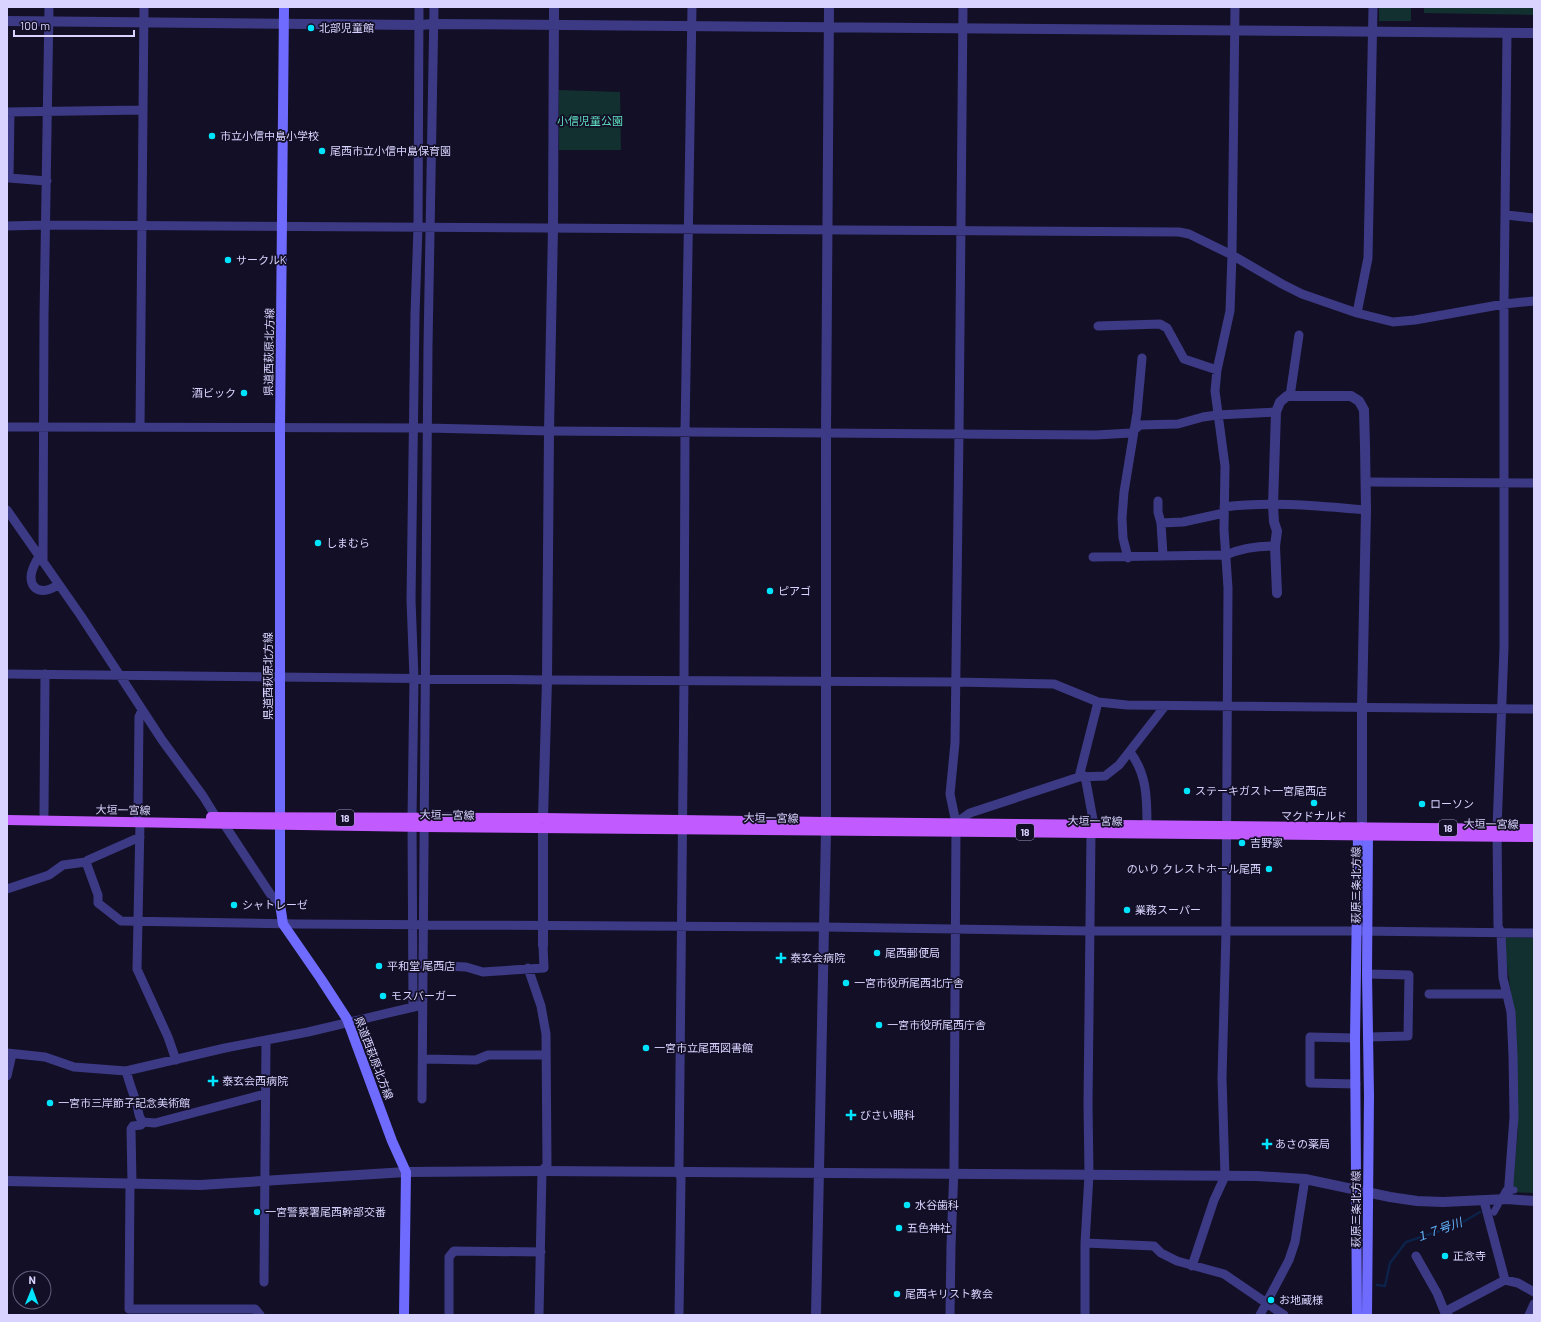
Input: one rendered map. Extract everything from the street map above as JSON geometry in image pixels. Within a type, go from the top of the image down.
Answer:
[{"type":"main road","name":"県道西萩原北方線","points":[[284,7],[280,428],[280,904],[283,924],[321,978],[348,1022],[392,1141],[406,1172],[404,1315]]},
{"type":"main road","name":"大垣一宮線","points":[[7,813],[224,824],[281,821]]},
{"type":"main road","name":"大垣一宮線","points":[[7,820],[216,817],[281,821],[412,823],[1226,829],[1363,832],[1498,832],[1534,829]]},
{"type":"main road","name":"大垣一宮線","points":[[1093,829],[1147,825],[1226,829]]},
{"type":"main road","name":"萩原三条北方線","points":[[1357,1315],[1356,1038],[1362,931],[1363,832]]},
{"type":"main road","name":"大垣一宮線","points":[[1498,832],[1534,836]]},
{"type":"main road","name":"萩原三条北方線","points":[[1362,931],[1367,974],[1369,1037],[1367,1315]]},
{"type":"street","points":[[49,7],[41,559],[31,576],[37,590],[45,591],[53,589],[58,584]]},
{"type":"street","points":[[140,427],[144,7]]},
{"type":"street","points":[[413,1007],[412,823],[414,678],[411,600],[413,428],[418,227],[419,7]]},
{"type":"street","points":[[422,1099],[424,1004],[427,428],[434,7]]},
{"type":"street","points":[[424,965],[466,967],[483,972],[544,968],[543,823],[547,680],[549,432],[553,228],[554,7]]},
{"type":"street","points":[[679,1315],[685,432],[692,7]]},
{"type":"street","points":[[816,1315],[826,826],[826,433],[829,7]]},
{"type":"street","points":[[950,1315],[954,1174],[956,827],[950,794],[955,743],[960,433],[960,231],[963,7]]},
{"type":"street","points":[[1192,1266],[1214,1200],[1225,1176],[1222,1078],[1226,932],[1228,588],[1224,510],[1224,466],[1215,392],[1217,370],[1230,310],[1235,7]]},
{"type":"street","points":[[1358,313],[1368,258],[1372,7]]},
{"type":"street","points":[[7,21],[1534,33]]},
{"type":"street","points":[[1507,33],[1504,304],[1504,648],[1498,832],[1498,926],[1501,933],[1503,978],[1511,1012],[1514,1117],[1507,1199]]},
{"type":"street","points":[[46,181],[9,178],[8,112],[143,110]]},
{"type":"street","points":[[1506,215],[1534,218]]},
{"type":"street","points":[[7,226],[46,224],[143,226],[1179,232],[1189,234],[1232,255],[1302,294],[1358,313],[1393,322],[1415,320],[1504,304],[1534,301]]},
{"type":"street","points":[[1098,326],[1160,324],[1167,328],[1184,359],[1217,370]]},
{"type":"street","points":[[1290,396],[1299,335]]},
{"type":"street","points":[[1128,558],[1123,538],[1122,518],[1124,492],[1137,413],[1142,358]]},
{"type":"street","points":[[1276,593],[1275,546],[1277,531],[1274,522],[1273,504],[1276,412],[1280,402],[1287,396],[1352,396],[1359,401],[1364,410],[1366,482],[1362,707],[1363,832]]},
{"type":"street","points":[[7,427],[427,428],[549,432],[960,433],[1096,435],[1131,433],[1140,425],[1178,424],[1202,417],[1217,415],[1276,412]]},
{"type":"street","points":[[1366,482],[1534,483]]},
{"type":"street","points":[[1158,501],[1163,555]]},
{"type":"street","points":[[1161,523],[1183,522],[1242,505],[1273,504],[1366,510]]},
{"type":"street","points":[[7,510],[216,817],[224,824],[271,895],[280,904]]},
{"type":"street","points":[[1093,557],[1128,558],[1163,555],[1226,555],[1236,550],[1254,546],[1275,546]]},
{"type":"street","points":[[7,674],[1054,684],[1098,702],[1127,705],[1534,709]]},
{"type":"street","points":[[44,814],[45,674]]},
{"type":"street","points":[[1084,1315],[1089,1175],[1088,1104],[1090,931],[1093,829],[1082,777],[1098,702]]},
{"type":"street","points":[[956,827],[970,813],[1082,777],[1105,776],[1119,765],[1165,706]]},
{"type":"street","points":[[142,710],[139,717],[140,837],[137,969],[168,1037],[176,1060]]},
{"type":"street","points":[[1130,752],[1138,762],[1144,778],[1147,801],[1147,825]]},
{"type":"street","points":[[7,890],[49,875],[63,866],[86,862],[140,837]]},
{"type":"street","points":[[86,862],[98,895],[98,902],[121,921],[283,924],[824,927],[1090,931],[1362,931],[1534,933]]},
{"type":"street","points":[[528,968],[545,1022],[546,1034],[547,1165],[542,1171],[539,1315]]},
{"type":"street","points":[[1367,974],[1409,975],[1408,1036],[1369,1037]]},
{"type":"street","points":[[1429,994],[1506,994]]},
{"type":"street","points":[[7,1076],[10,1053],[45,1057],[74,1067],[126,1070],[266,1041],[424,1004]]},
{"type":"street","points":[[1356,1038],[1310,1037],[1310,1083],[1356,1084]]},
{"type":"street","points":[[264,1282],[266,1041]]},
{"type":"street","points":[[423,1059],[476,1060],[488,1055],[546,1055]]},
{"type":"street","points":[[126,1070],[133,1096],[136,1100],[139,1117],[143,1122]]},
{"type":"street","points":[[260,1315],[255,1309],[129,1309],[131,1129],[133,1126],[143,1122],[155,1123],[265,1094]]},
{"type":"street","points":[[7,1181],[200,1185],[406,1172],[542,1171],[1257,1176],[1305,1179],[1390,1197],[1417,1201],[1443,1202],[1507,1199],[1534,1201]]},
{"type":"street","points":[[1260,1315],[1289,1260],[1295,1242],[1305,1179]]},
{"type":"street","points":[[1494,1212],[1506,1190],[1514,1190]]},
{"type":"street","points":[[1484,1201],[1505,1280]]},
{"type":"street","points":[[1086,1243],[1154,1246],[1160,1253],[1192,1266],[1224,1274],[1284,1315]]},
{"type":"street","points":[[449,1315],[449,1257],[454,1251],[541,1252]]},
{"type":"street","points":[[1416,1256],[1434,1288],[1445,1314],[1450,1309],[1505,1280],[1518,1283],[1534,1292]]},
{"type":"street","points":[[1529,1315],[1534,1304]]},
{"type":"green space","points":[[1379,7],[1411,7],[1411,21],[1379,21]]},
{"type":"green space","points":[[1424,7],[1534,7],[1534,15],[1424,13]]},
{"type":"green space","name":"小信児童公園","points":[[559,90],[620,92],[621,150],[559,150]]},
{"type":"green space","points":[[1503,937],[1534,938],[1534,1193],[1512,1192],[1518,1130],[1512,1001]]},
{"type":"waterway","name":"１７号川","points":[[1377,1285],[1385,1286],[1390,1263],[1406,1242],[1458,1225],[1480,1212]]},
{"type":"place","name":"北部児童館","points":[[311,28]]},
{"type":"place","name":"市立小信中島小学校","points":[[212,136]]},
{"type":"place","name":"尾西市立小信中島保育園","points":[[322,151]]},
{"type":"place","name":"サークルK","points":[[228,260]]},
{"type":"place","name":"酒ビック","points":[[244,393]]},
{"type":"place","name":"しまむら","points":[[318,543]]},
{"type":"place","name":"ピアゴ","points":[[770,591]]},
{"type":"place","name":"ステーキガスト一宮尾西店","points":[[1187,791]]},
{"type":"place","name":"マクドナルド","points":[[1314,803]]},
{"type":"place","name":"ローソン","points":[[1422,804]]},
{"type":"place","name":"吉野家","points":[[1242,843]]},
{"type":"place","name":"のいり クレストホール尾西","points":[[1269,869]]},
{"type":"place","name":"シャトレーゼ","points":[[234,905]]},
{"type":"place","name":"業務スーパー","points":[[1127,910]]},
{"type":"place","name":"尾西郵便局","points":[[877,953]]},
{"type":"place","name":"泰玄会病院","points":[[781,958]]},
{"type":"place","name":"平和堂 尾西店","points":[[379,966]]},
{"type":"place","name":"一宮市役所尾西北庁舎","points":[[846,983]]},
{"type":"place","name":"モスバーガー","points":[[383,996]]},
{"type":"place","name":"一宮市役所尾西庁舎","points":[[879,1025]]},
{"type":"place","name":"一宮市立尾西図書館","points":[[646,1048]]},
{"type":"place","name":"泰玄会西病院","points":[[213,1081]]},
{"type":"place","name":"一宮市三岸節子記念美術館","points":[[50,1103]]},
{"type":"place","name":"びさい眼科","points":[[851,1115]]},
{"type":"place","name":"あさの薬局","points":[[1267,1144]]},
{"type":"place","name":"水谷歯科","points":[[907,1205]]},
{"type":"place","name":"一宮警察署尾西幹部交番","points":[[257,1212]]},
{"type":"place","name":"五色神社","points":[[899,1228]]},
{"type":"place","name":"正念寺","points":[[1445,1256]]},
{"type":"place","name":"尾西キリスト教会","points":[[897,1294]]},
{"type":"place","name":"お地蔵様","points":[[1271,1300]]}]
